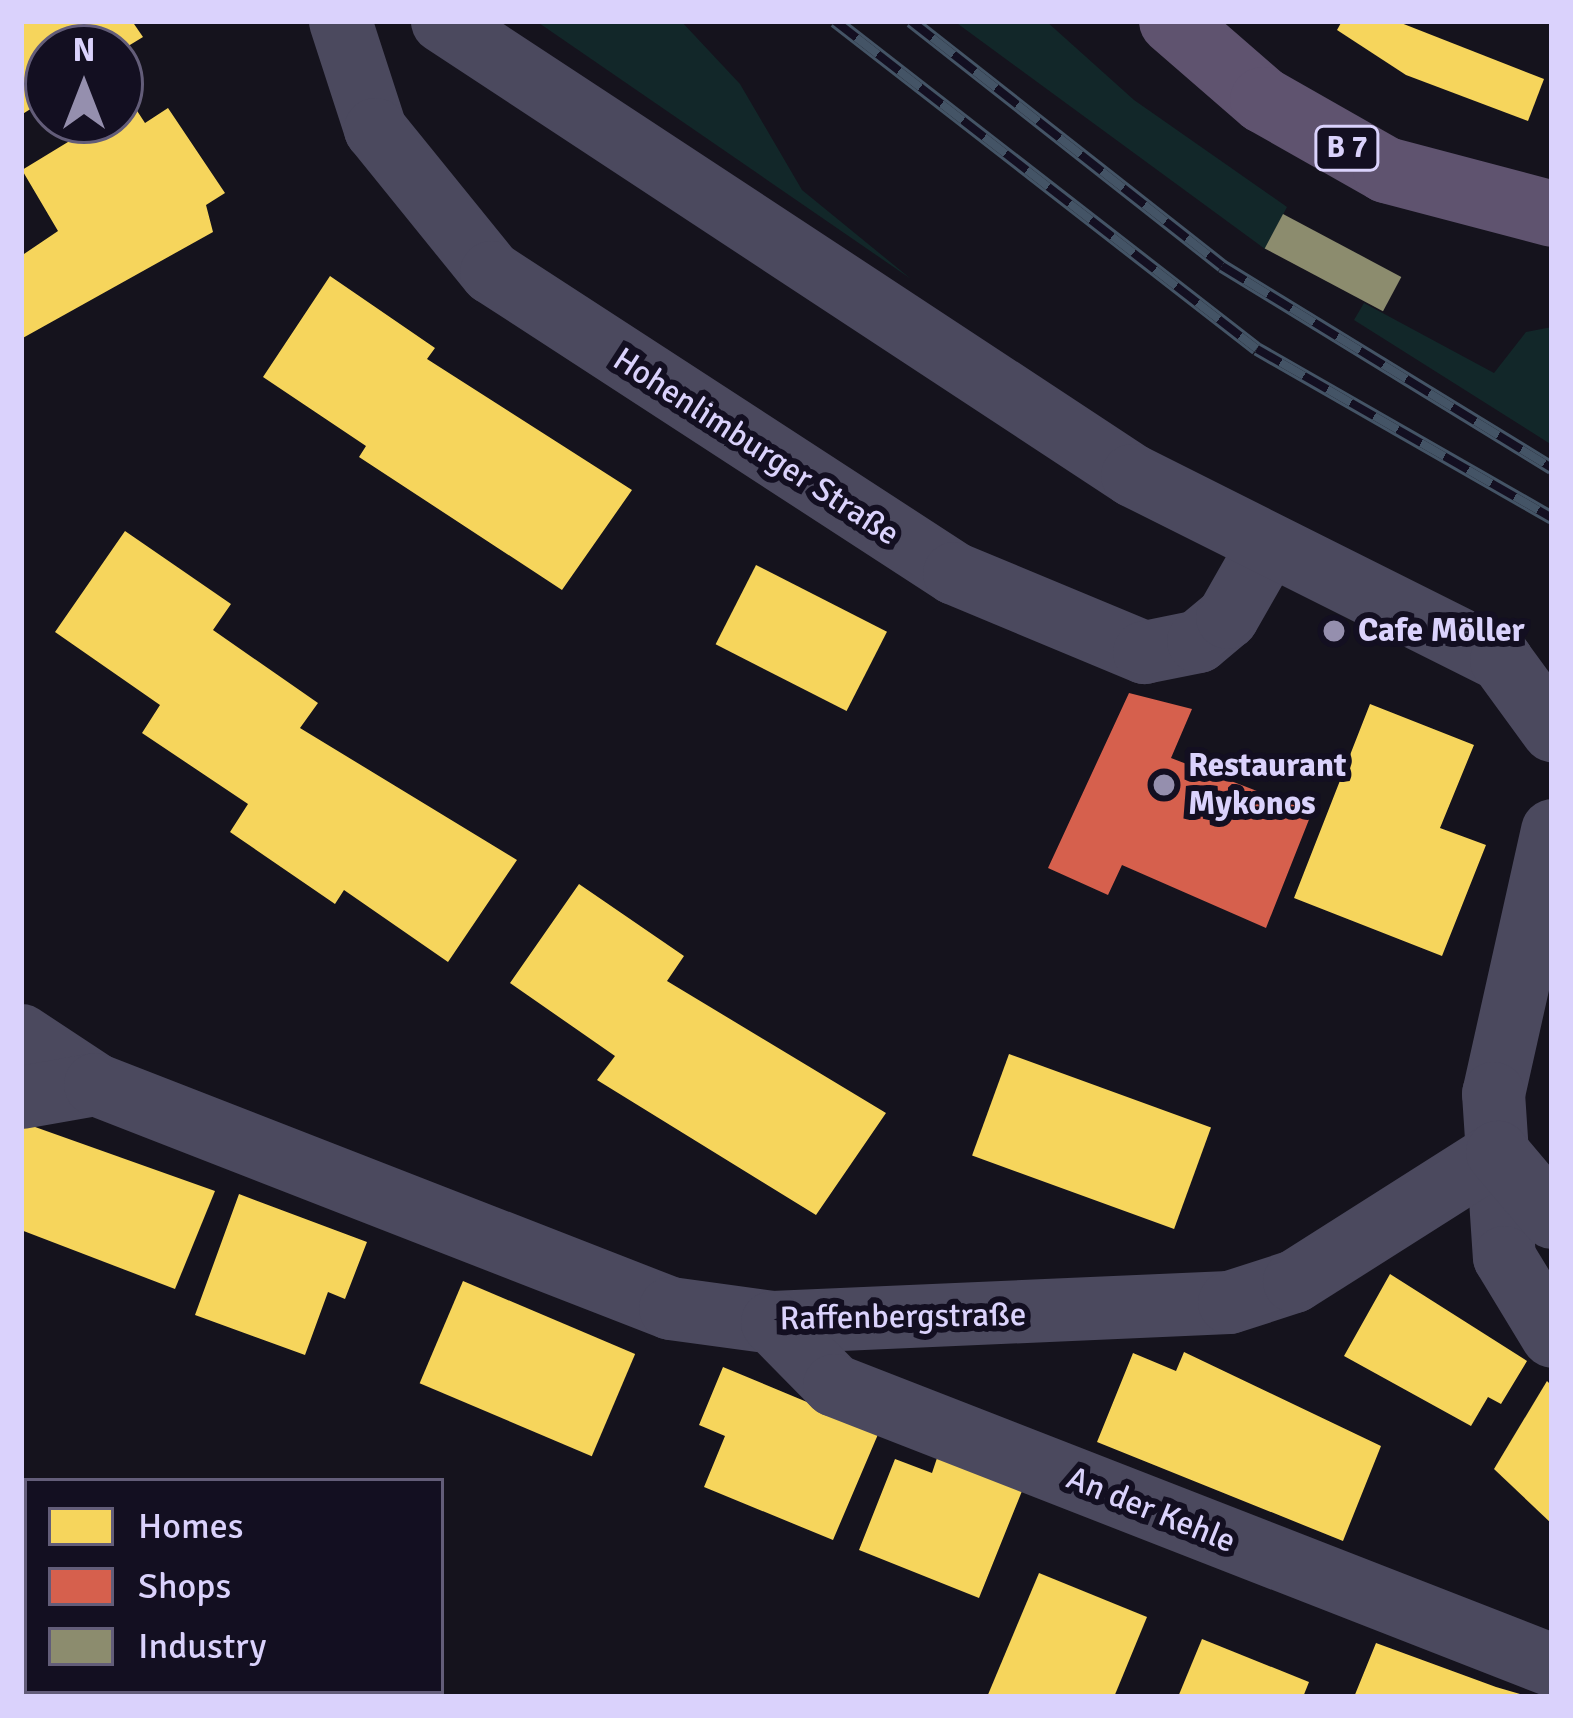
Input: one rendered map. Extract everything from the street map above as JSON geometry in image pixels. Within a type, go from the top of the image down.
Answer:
[{"type":"main road","name":"B 7","points":[[1172,21],[1263,100],[1386,170],[1552,214]]},
{"type":"street","name":"Hohenlimburger Straße","points":[[340,21],[375,129],[491,272],[955,573],[1144,652],[1212,629],[1267,547]]},
{"type":"street","points":[[442,21],[1132,475],[1267,547],[1502,660],[1552,730]]},
{"type":"street","points":[[1552,830],[1498,1038],[1497,1152],[1504,1257],[1552,1336]]},
{"type":"street","name":"Raffenbergstraße","points":[[21,1035],[95,1084],[670,1308],[772,1322],[1229,1302],[1294,1281],[1497,1152]]},
{"type":"street","points":[[21,1097],[95,1084]]},
{"type":"street","points":[[1497,1152],[1552,1216]]},
{"type":"street","name":"An der Kehle","points":[[772,1322],[835,1385],[1552,1665]]},
{"type":"green space","points":[[536,21],[681,21],[740,84],[802,190],[911,279]]},
{"type":"green space","points":[[954,21],[1046,21],[1134,100],[1287,207],[1265,249]]},
{"type":"green space","points":[[1364,303],[1494,373],[1526,332],[1552,327],[1552,445],[1354,320]]},
{"type":"green space","points":[[21,1581],[24,1694],[271,1697],[21,1697]]},
{"type":"building: Homes","points":[[21,21],[132,21],[134,24],[24,24],[21,115]]},
{"type":"building: Homes","points":[[1342,21],[1396,21],[1544,79],[1528,121],[1406,75],[1337,30]]},
{"type":"building: Homes","points":[[168,108],[225,193],[206,205],[213,232],[21,339],[21,256],[58,231],[22,170],[65,144],[144,144],[144,121]]},
{"type":"building: Homes","points":[[330,276],[435,348],[427,359],[632,490],[562,590],[359,457],[366,446],[263,377]]},
{"type":"building: Homes","points":[[125,531],[231,604],[213,630],[318,703],[300,728],[517,860],[448,962],[344,890],[335,904],[230,832],[248,804],[142,733],[160,705],[55,632]]},
{"type":"building: Homes","points":[[756,565],[887,632],[847,711],[716,644]]},
{"type":"building: Homes","points":[[1370,704],[1474,745],[1440,828],[1486,845],[1442,956],[1294,898]]},
{"type":"building: Homes","points":[[579,884],[684,956],[667,981],[886,1113],[816,1215],[597,1080],[615,1056],[510,983]]},
{"type":"building: Homes","points":[[1009,1054],[1211,1128],[1174,1229],[972,1155]]},
{"type":"building: Homes","points":[[21,1122],[215,1191],[175,1289],[21,1230]]},
{"type":"building: Homes","points":[[239,1194],[367,1242],[345,1299],[328,1292],[305,1355],[195,1315]]},
{"type":"building: Homes","points":[[1390,1274],[1527,1361],[1501,1404],[1488,1397],[1471,1426],[1344,1356]]},
{"type":"building: Homes","points":[[463,1281],[635,1354],[592,1456],[420,1383]]},
{"type":"building: Homes","points":[[1184,1352],[1381,1446],[1343,1541],[1097,1442],[1133,1353],[1176,1371]]},
{"type":"building: Homes","points":[[723,1367],[879,1432],[833,1540],[704,1487],[725,1436],[699,1425]]},
{"type":"building: Homes","points":[[1547,1381],[1552,1386],[1552,1524],[1494,1469]]},
{"type":"building: Homes","points":[[937,1458],[1022,1491],[979,1598],[859,1550],[895,1459],[932,1473]]},
{"type":"building: Homes","points":[[1039,1573],[1147,1617],[1114,1697],[987,1697]]},
{"type":"building: Homes","points":[[1202,1639],[1309,1682],[1303,1697],[1178,1697]]},
{"type":"building: Homes","points":[[1376,1643],[1496,1687],[1530,1697],[1354,1697]]},
{"type":"building: Shops","name":"Restaurant Mykonos","points":[[1129,693],[1192,709],[1171,758],[1312,812],[1266,928],[1122,865],[1108,895],[1048,868]]},
{"type":"building: Industry","points":[[1283,214],[1401,277],[1383,311],[1265,248]]},
{"type":"railway","points":[[835,21],[1257,349],[1552,518]]},
{"type":"railway","points":[[911,21],[1222,266],[1552,468]]},
{"type":"place","name":"Cafe Möller","points":[[1334,631]]},
{"type":"place","name":"Restaurant Mykonos","points":[[1164,785]]}]
